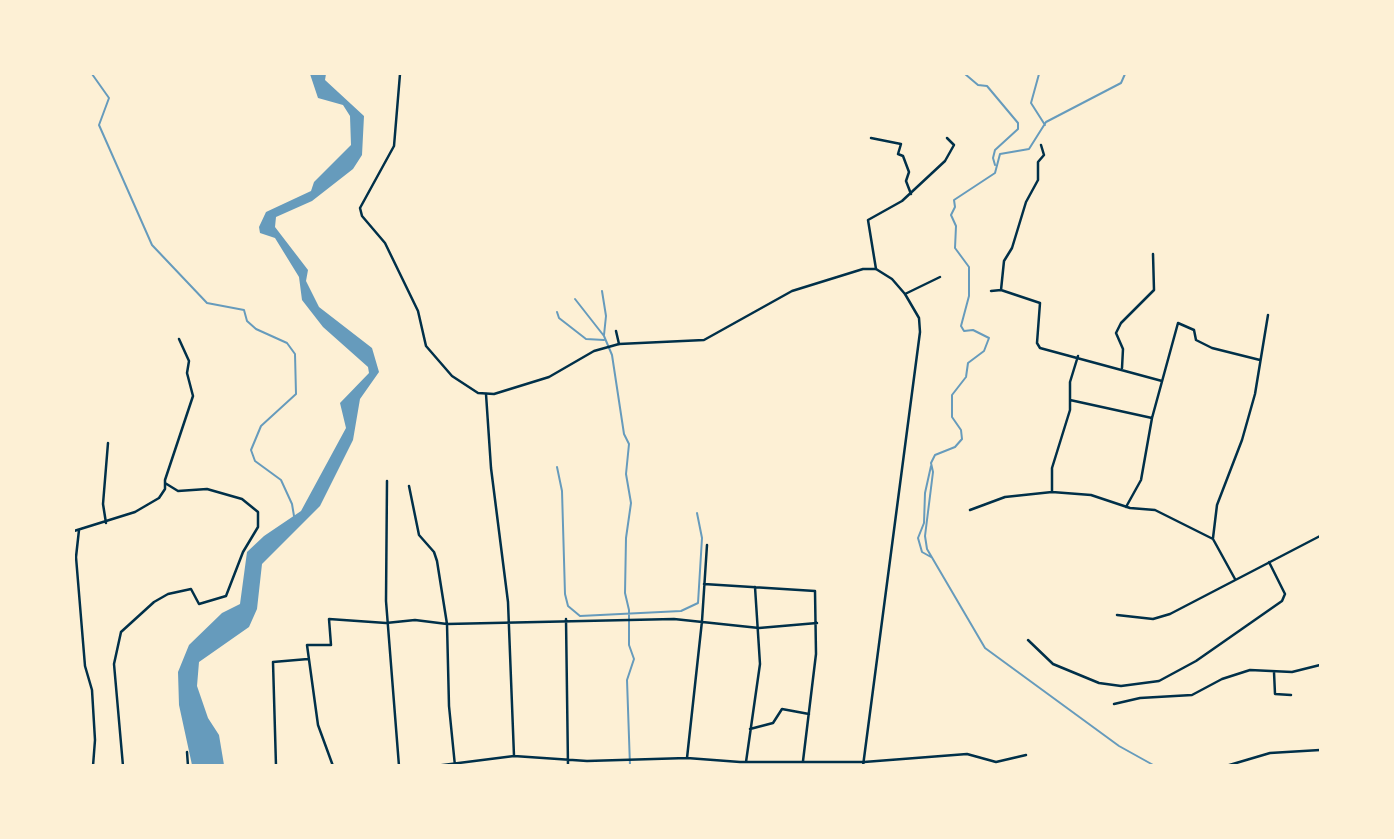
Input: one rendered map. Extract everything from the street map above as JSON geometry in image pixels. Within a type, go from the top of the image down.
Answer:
[{"type":"street","points":[[400,74],[394,146],[360,208],[362,216],[385,243],[418,311],[426,346],[452,376],[470,389],[486,394],[549,377],[594,351],[619,344],[704,340],[792,291],[863,269],[876,269],[892,279],[905,294],[919,318],[920,332],[863,764]]},
{"type":"street","points":[[871,138],[901,144],[898,154],[903,156],[909,172],[906,181],[911,194]]},
{"type":"street","points":[[876,269],[869,220],[911,194],[949,155],[954,145],[947,138]]},
{"type":"street","points":[[1001,290],[1004,261],[1012,248],[1026,202],[1038,180],[1038,163],[1044,155],[1041,145]]},
{"type":"street","points":[[1122,368],[1122,349],[1116,333],[1121,323],[1154,290],[1153,254]]},
{"type":"street","points":[[905,294],[940,277]]},
{"type":"street","points":[[991,291],[1001,290],[1040,303],[1038,346],[1163,381]]},
{"type":"street","points":[[1213,539],[1217,505],[1242,440],[1268,315]]},
{"type":"street","points":[[1126,507],[1141,480],[1152,418],[1178,323],[1194,330],[1196,340],[1213,348],[1260,360]]},
{"type":"street","points":[[616,331],[619,344]]},
{"type":"street","points":[[74,531],[106,523],[159,498],[193,396],[187,373],[189,361],[178,339]]},
{"type":"street","points":[[1052,492],[1052,468],[1067,422],[1078,356]]},
{"type":"street","points":[[486,394],[491,468],[505,560],[514,756]]},
{"type":"street","points":[[1069,400],[1152,418]]},
{"type":"street","points":[[106,523],[103,504],[108,443]]},
{"type":"street","points":[[387,481],[387,622],[399,765]]},
{"type":"street","points":[[123,765],[114,664],[121,632],[154,602],[169,594],[191,589],[199,604],[226,596],[243,552],[258,527],[258,512],[242,499],[206,489],[178,491],[165,483]]},
{"type":"street","points":[[409,486],[419,535],[438,561],[447,624],[455,764]]},
{"type":"street","points":[[970,510],[1005,496],[1052,492],[1091,495],[1126,507],[1154,510],[1213,539],[1235,579]]},
{"type":"street","points":[[79,530],[76,557],[85,666],[92,690],[95,740],[93,765]]},
{"type":"street","points":[[1117,615],[1153,619],[1170,614],[1321,536]]},
{"type":"street","points":[[687,758],[702,621],[707,545]]},
{"type":"street","points":[[1028,640],[1054,664],[1099,683],[1131,685],[1159,681],[1196,662],[1282,601],[1285,594],[1269,562]]},
{"type":"street","points":[[704,584],[813,590],[817,595],[817,623],[803,761]]},
{"type":"street","points":[[746,762],[760,664],[755,587]]},
{"type":"street","points":[[333,765],[318,724],[307,645],[331,645],[329,619],[387,622],[415,620],[447,624],[566,619],[702,621],[758,628],[817,623]]},
{"type":"street","points":[[566,619],[568,765]]},
{"type":"street","points":[[276,765],[273,662],[308,659]]},
{"type":"street","points":[[1114,704],[1140,698],[1192,695],[1222,679],[1250,670],[1300,671],[1321,665]]},
{"type":"street","points":[[1274,672],[1275,694],[1291,695]]},
{"type":"street","points":[[750,729],[773,723],[782,709],[809,714]]},
{"type":"street","points":[[1226,765],[1270,754],[1321,750]]},
{"type":"street","points":[[187,752],[188,765]]},
{"type":"street","points":[[435,765],[514,756],[568,759],[687,758],[740,764],[803,761],[863,764],[967,754],[996,762],[1026,754]]},
{"type":"water","points":[[310,74],[326,74],[325,80],[364,116],[362,155],[353,169],[312,201],[276,217],[275,227],[308,270],[306,281],[319,307],[372,348],[379,372],[360,399],[353,440],[320,506],[262,564],[257,609],[249,627],[199,662],[197,686],[208,718],[219,735],[224,765],[192,765],[179,705],[178,672],[189,645],[222,613],[240,604],[247,552],[264,536],[301,511],[346,428],[340,403],[369,373],[368,367],[323,327],[302,300],[299,277],[275,238],[260,233],[259,227],[266,212],[311,191],[314,182],[351,145],[350,116],[343,105],[318,98]]},
{"type":"waterway","points":[[92,74],[109,98],[99,125],[152,245],[207,303],[244,310],[247,321],[256,329],[287,343],[295,354],[296,394],[261,426],[251,450],[255,461],[281,480],[292,504],[294,516]]},
{"type":"waterway","points":[[965,74],[978,85],[987,86],[1018,123],[1018,129],[995,150],[995,165]]},
{"type":"waterway","points":[[1039,74],[1031,103],[1045,125]]},
{"type":"waterway","points":[[1125,74],[1121,83],[1046,122],[1029,149],[1000,154],[995,173],[954,200],[955,207],[951,215],[956,226],[955,248],[969,267],[969,296],[961,326],[964,331],[973,330],[989,338],[984,351],[968,363],[966,377],[952,395],[952,417],[961,430],[962,439],[955,447],[935,455],[931,463],[933,472],[925,536],[927,549],[985,648],[1119,746],[1155,766]]},
{"type":"waterway","points":[[602,291],[606,316],[604,335]]},
{"type":"waterway","points":[[575,299],[604,336],[612,355],[624,434],[629,444],[626,474],[631,503],[626,538],[625,593],[629,610],[629,645],[634,659],[627,680],[630,766]]},
{"type":"waterway","points":[[557,312],[559,318],[586,339],[604,340]]},
{"type":"waterway","points":[[931,466],[925,493],[924,523],[918,538],[922,552],[931,557]]},
{"type":"waterway","points":[[557,467],[562,491],[565,594],[568,606],[580,616],[681,611],[698,603],[702,538],[697,513]]}]
